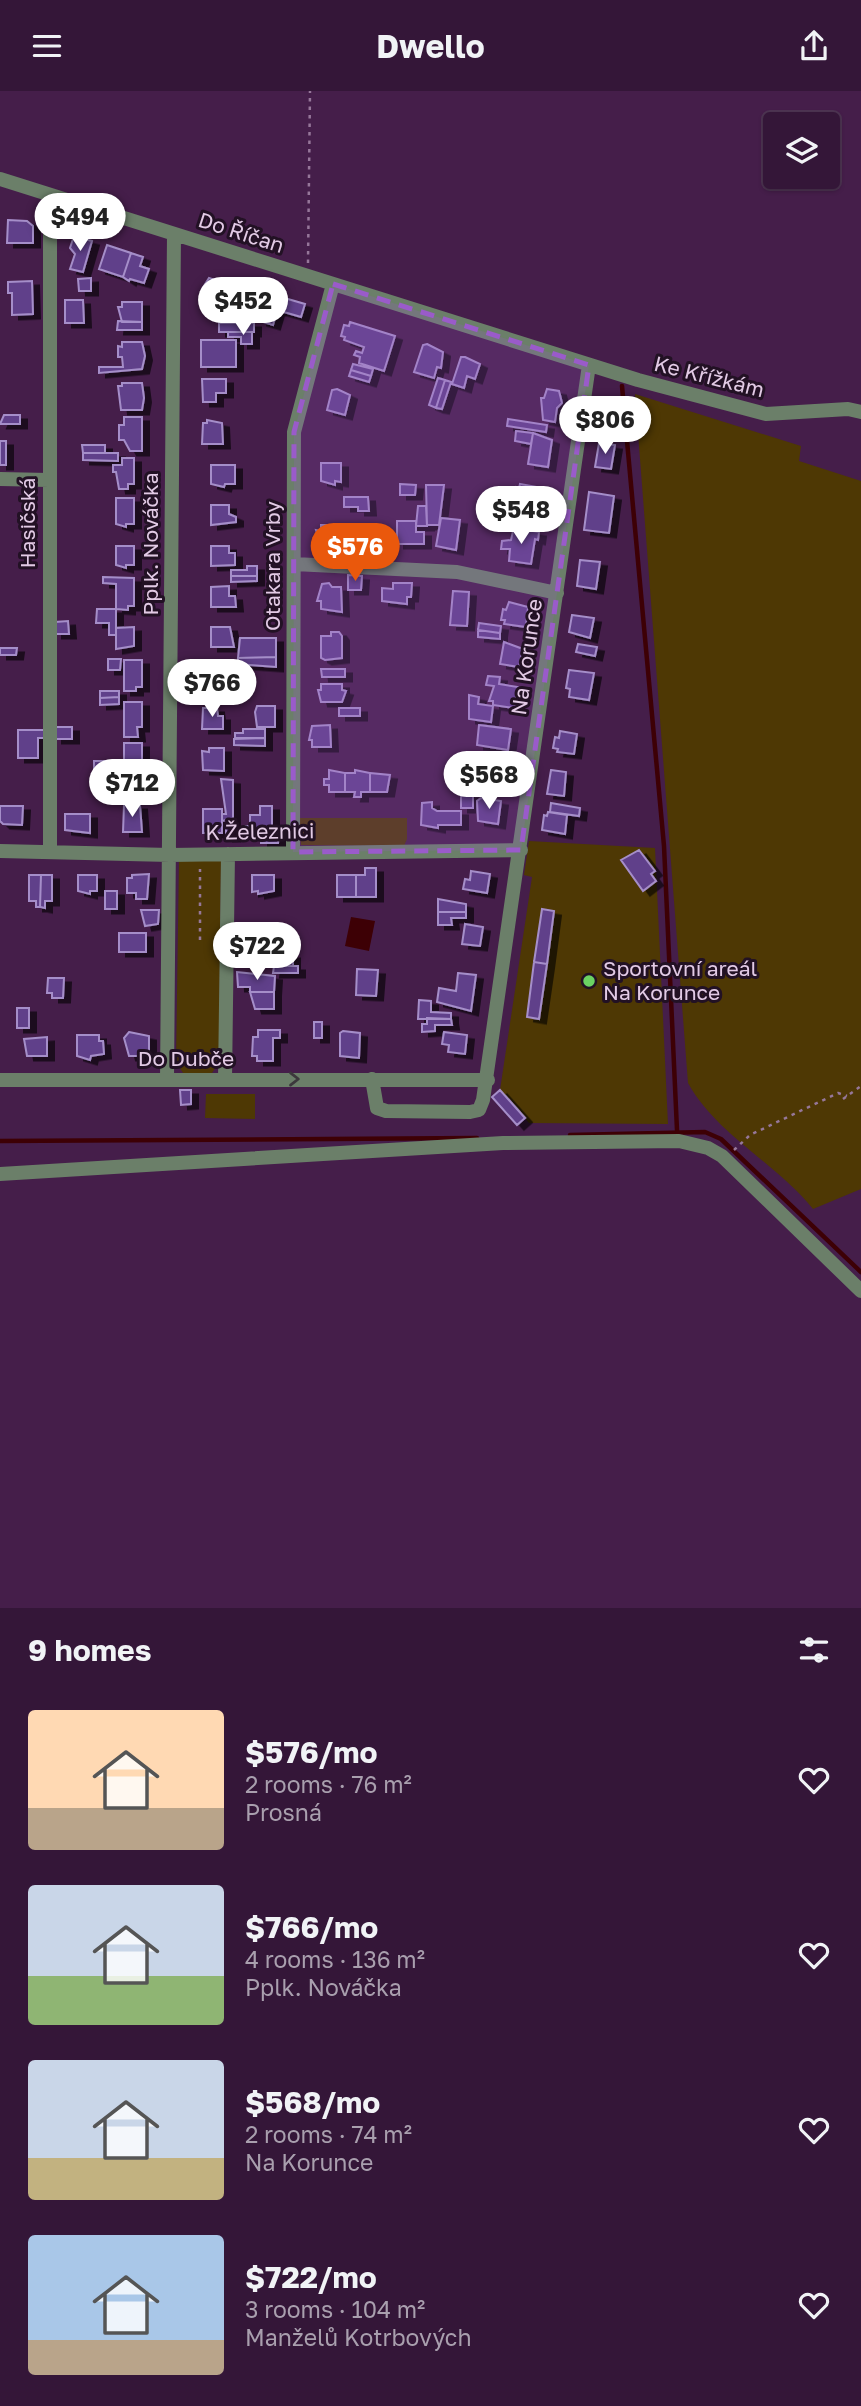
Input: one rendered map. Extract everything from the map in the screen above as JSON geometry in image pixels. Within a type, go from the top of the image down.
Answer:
[{"type":"street","name":"Do Říčan","points":[[0,179],[589,365]]},
{"type":"street","name":"Hasičská","points":[[50,195],[50,852]]},
{"type":"street","name":"Pplk. Nováčka","points":[[167,1080],[174,234]]},
{"type":"street","name":"Otakara Vrby","points":[[293,852],[295,432],[333,284]]},
{"type":"street","name":"Ke Křížkám","points":[[589,365],[766,414],[848,408],[861,412]]},
{"type":"street","name":"Na Korunce","points":[[488,1080],[589,365]]},
{"type":"street","points":[[0,479],[49,480]]},
{"type":"street","points":[[295,564],[457,572],[557,593]]},
{"type":"street","name":"K Železnici","points":[[0,851],[170,855],[521,850]]},
{"type":"street","points":[[225,1080],[228,853]]},
{"type":"street","points":[[372,1079],[377,1108],[386,1111],[470,1112],[479,1110],[488,1080]]},
{"type":"street","name":"Do Dubče","points":[[0,1080],[488,1080]]},
{"type":"street","points":[[0,1174],[503,1143],[679,1141],[722,1156],[861,1291]]},
{"type":"path","points":[[310,91],[308,267],[312,278]]},
{"type":"path","points":[[200,940],[201,854]]},
{"type":"path","points":[[735,1149],[750,1135],[838,1093],[845,1097],[861,1086]]},
{"type":"highlighted area","points":[[333,284],[589,365],[521,850],[293,852],[294,432]]},
{"type":"shaded area","points":[[635,394],[801,446],[799,461],[861,481],[861,1189],[813,1209],[782,1177],[715,1118],[688,1083]]},
{"type":"shaded area","points":[[298,818],[407,818],[407,839],[404,846],[301,845]]},
{"type":"shaded area","name":"Sportovní areál Na Korunce","points":[[529,841],[655,848],[668,1124],[529,1123],[500,1090],[532,877],[524,875]]},
{"type":"shaded area","points":[[179,860],[221,860],[219,1062],[212,1073],[183,1073],[176,1062]]},
{"type":"shaded area","points":[[351,917],[375,921],[369,951],[345,946]]},
{"type":"shaded area","points":[[206,1094],[255,1094],[255,1119],[205,1118]]},
{"type":"building","points":[[8,220],[27,221],[33,226],[33,243],[7,243]]},
{"type":"building","points":[[74,236],[92,241],[83,272],[70,269],[75,254],[70,248]]},
{"type":"building","points":[[107,245],[131,253],[123,277],[99,269]]},
{"type":"building","points":[[131,253],[143,257],[140,266],[149,269],[144,283],[130,279],[129,281],[123,277]]},
{"type":"building","points":[[91,278],[91,291],[79,291],[78,279]]},
{"type":"building","points":[[209,278],[230,285],[227,297],[223,296],[220,302],[203,297],[205,290],[202,289]]},
{"type":"building","points":[[32,281],[33,314],[12,315],[12,293],[8,293],[8,282]]},
{"type":"building","points":[[246,286],[270,293],[266,306],[242,299]]},
{"type":"building","points":[[268,297],[280,301],[273,325],[260,321]]},
{"type":"building","points":[[281,297],[305,304],[301,317],[277,310]]},
{"type":"building","points":[[65,300],[83,300],[84,323],[65,323]]},
{"type":"building","points":[[122,302],[142,302],[142,322],[122,322],[118,307],[122,307]]},
{"type":"building","points":[[118,321],[142,322],[142,330],[117,330]]},
{"type":"building","points":[[350,322],[395,336],[384,371],[359,363],[360,357],[354,355],[356,351],[362,353],[364,347],[344,340],[345,337],[341,336],[344,325],[349,326]]},
{"type":"building","points":[[219,323],[254,323],[254,332],[219,332]]},
{"type":"building","points":[[228,332],[252,332],[252,344],[241,344],[241,337],[228,337]]},
{"type":"building","points":[[201,340],[236,340],[236,367],[201,367]]},
{"type":"building","points":[[122,342],[142,342],[145,356],[142,369],[99,373],[99,367],[123,367],[122,357],[118,357],[118,346],[122,347]]},
{"type":"building","points":[[427,344],[443,352],[441,368],[437,367],[434,378],[414,372],[423,345]]},
{"type":"building","points":[[461,357],[480,364],[475,379],[467,376],[464,388],[452,384]]},
{"type":"building","points":[[353,364],[373,369],[371,376],[351,370]]},
{"type":"building","points":[[351,370],[371,376],[369,382],[349,376]]},
{"type":"building","points":[[438,378],[445,380],[436,408],[429,405]]},
{"type":"building","points":[[202,379],[226,379],[226,393],[216,393],[216,402],[203,402]]},
{"type":"building","points":[[445,380],[451,382],[442,409],[436,408]]},
{"type":"building","points":[[122,383],[142,383],[142,410],[121,410],[118,386],[122,386]]},
{"type":"building","points":[[337,389],[350,395],[345,415],[327,410],[332,390]]},
{"type":"building","points":[[547,389],[559,391],[562,403],[557,408],[555,422],[543,420],[541,398],[544,398]]},
{"type":"building","points":[[4,415],[20,415],[20,424],[0,424]]},
{"type":"building","points":[[124,417],[142,417],[142,451],[130,451],[124,440],[119,440],[119,425],[124,425]]},
{"type":"building","points":[[508,419],[547,425],[546,432],[507,426]]},
{"type":"building","points":[[207,420],[222,423],[223,444],[202,444],[203,423],[207,423]]},
{"type":"building","points":[[516,431],[533,433],[531,444],[515,441]]},
{"type":"building","points":[[533,433],[552,440],[548,467],[528,464]]},
{"type":"building","points":[[0,441],[6,441],[6,465],[0,465]]},
{"type":"building","points":[[599,443],[615,445],[611,469],[595,467]]},
{"type":"building","points":[[82,445],[105,445],[105,453],[83,453]]},
{"type":"building","points":[[83,453],[118,453],[118,461],[83,460]]},
{"type":"building","points":[[122,458],[134,458],[134,484],[128,484],[128,489],[119,489],[116,472],[113,472],[113,465],[122,465]]},
{"type":"building","points":[[321,463],[341,463],[341,482],[335,481],[335,485],[321,481]]},
{"type":"building","points":[[211,465],[235,465],[235,484],[225,484],[224,487],[211,484]]},
{"type":"building","points":[[400,484],[416,485],[415,495],[400,495]]},
{"type":"building","points":[[520,484],[537,487],[534,509],[529,512],[513,506],[516,487],[519,488]]},
{"type":"building","points":[[426,485],[444,485],[439,525],[427,525]]},
{"type":"building","points":[[589,492],[614,496],[609,533],[584,530]]},
{"type":"building","points":[[344,497],[368,497],[369,511],[358,511],[358,507],[344,507]]},
{"type":"building","points":[[116,498],[134,498],[134,524],[126,524],[126,527],[116,524]]},
{"type":"building","points":[[211,505],[229,505],[229,514],[236,517],[236,522],[211,525]]},
{"type":"building","points":[[418,506],[426,506],[427,526],[416,526]]},
{"type":"building","points":[[441,518],[460,520],[456,550],[436,546]]},
{"type":"building","points":[[397,521],[416,521],[416,532],[424,532],[424,544],[397,544]]},
{"type":"building","points":[[321,525],[341,525],[341,546],[321,546],[316,530],[321,531]]},
{"type":"building","points":[[527,530],[539,532],[538,540],[535,539],[531,564],[509,561],[510,549],[501,549],[502,541],[511,540],[513,531],[527,533]]},
{"type":"building","points":[[116,546],[134,546],[134,565],[126,565],[126,568],[116,565]]},
{"type":"building","points":[[211,546],[229,546],[229,553],[235,553],[235,565],[211,566]]},
{"type":"building","points":[[580,560],[600,562],[596,589],[577,586]]},
{"type":"building","points":[[247,566],[257,566],[257,576],[231,576],[231,570],[247,570]]},
{"type":"building","points":[[348,575],[362,576],[361,590],[348,590]]},
{"type":"building","points":[[231,576],[257,576],[257,581],[231,582]]},
{"type":"building","points":[[103,577],[134,578],[134,606],[128,606],[128,610],[116,609],[116,584],[103,583]]},
{"type":"building","points":[[329,583],[332,587],[341,587],[342,612],[321,609],[321,601],[317,601],[322,584]]},
{"type":"building","points":[[393,583],[412,583],[411,597],[407,597],[407,604],[382,601],[382,588],[393,589]]},
{"type":"building","points":[[229,586],[229,596],[235,596],[236,607],[211,607],[211,587]]},
{"type":"building","points":[[453,591],[469,592],[467,626],[450,625]]},
{"type":"building","points":[[509,602],[528,607],[526,627],[504,624],[505,620],[501,620],[503,609],[506,610]]},
{"type":"building","points":[[97,609],[116,609],[116,635],[109,635],[109,623],[96,623]]},
{"type":"building","points":[[572,615],[594,618],[590,638],[569,632]]},
{"type":"building","points":[[68,621],[69,634],[55,634],[55,622]]},
{"type":"building","points":[[479,623],[501,626],[500,633],[478,630]]},
{"type":"building","points":[[134,627],[134,646],[116,649],[116,628]]},
{"type":"building","points":[[211,627],[230,627],[234,647],[211,647]]},
{"type":"building","points":[[478,630],[500,633],[500,639],[478,637]]},
{"type":"building","points":[[331,632],[339,632],[342,636],[342,658],[325,660],[321,658],[321,636],[331,636]]},
{"type":"building","points":[[240,638],[276,638],[276,657],[238,658]]},
{"type":"building","points":[[504,642],[523,649],[519,667],[500,664]]},
{"type":"building","points":[[578,644],[597,647],[595,656],[576,652]]},
{"type":"building","points":[[0,648],[17,648],[16,655],[0,655]]},
{"type":"building","points":[[276,657],[276,667],[238,664],[238,658]]},
{"type":"building","points":[[108,659],[121,659],[120,670],[108,670]]},
{"type":"building","points":[[124,660],[142,660],[142,687],[136,687],[136,691],[124,691]]},
{"type":"building","points":[[203,666],[225,666],[225,687],[220,687],[220,691],[203,691]]},
{"type":"building","points":[[321,669],[345,669],[345,677],[322,677]]},
{"type":"building","points":[[569,670],[594,673],[589,700],[569,697],[570,689],[566,688]]},
{"type":"building","points":[[488,676],[500,677],[499,684],[518,687],[514,708],[493,705],[493,701],[489,701],[494,686],[486,685]]},
{"type":"building","points":[[321,684],[342,684],[342,690],[346,691],[342,702],[321,702],[318,690],[321,690]]},
{"type":"building","points":[[100,691],[119,691],[119,697],[100,698]]},
{"type":"building","points":[[469,695],[479,697],[478,704],[493,706],[491,722],[469,719]]},
{"type":"building","points":[[119,697],[119,704],[100,705],[100,698]]},
{"type":"building","points":[[124,702],[142,702],[142,727],[137,727],[138,737],[124,737]]},
{"type":"building","points":[[257,706],[275,706],[275,727],[257,727]]},
{"type":"building","points":[[203,708],[217,708],[218,716],[223,716],[223,729],[202,729]]},
{"type":"building","points":[[339,708],[360,708],[360,716],[339,716]]},
{"type":"building","points":[[330,725],[331,747],[312,747],[312,740],[309,740],[312,726]]},
{"type":"building","points":[[479,725],[511,729],[508,750],[477,745]]},
{"type":"building","points":[[55,727],[72,727],[72,739],[55,739]]},
{"type":"building","points":[[243,729],[265,729],[265,738],[235,738],[235,733],[243,733]]},
{"type":"building","points":[[18,730],[44,730],[44,738],[38,738],[38,758],[18,758]]},
{"type":"building","points":[[560,731],[577,734],[574,754],[557,752],[558,749],[553,748],[555,737],[559,738]]},
{"type":"building","points":[[265,738],[265,746],[234,745],[234,739]]},
{"type":"building","points":[[124,743],[142,743],[142,768],[134,768],[134,771],[124,768]]},
{"type":"building","points":[[209,748],[224,748],[224,771],[203,770],[202,751],[209,752]]},
{"type":"building","points":[[94,761],[109,761],[109,779],[94,779]]},
{"type":"building","points":[[329,770],[345,773],[345,792],[329,792],[329,785],[324,785],[324,779],[329,779]]},
{"type":"building","points":[[355,770],[370,773],[370,792],[361,792],[361,797],[354,797],[355,792],[345,792],[345,773],[355,773]]},
{"type":"building","points":[[551,770],[566,772],[564,796],[547,794]]},
{"type":"building","points":[[370,773],[390,775],[387,792],[370,792]]},
{"type":"building","points":[[94,779],[106,779],[106,796],[100,796],[100,786],[95,786]]},
{"type":"building","points":[[106,779],[119,779],[119,786],[113,786],[113,796],[106,796]]},
{"type":"building","points":[[221,779],[233,780],[233,837],[226,837],[226,820],[222,821],[222,814],[226,814]]},
{"type":"building","points":[[461,782],[467,782],[467,794],[473,794],[473,808],[461,808]]},
{"type":"building","points":[[481,798],[501,801],[498,824],[478,821],[477,801]]},
{"type":"building","points":[[432,802],[432,808],[437,811],[461,811],[461,825],[438,825],[438,828],[421,825],[422,803]]},
{"type":"building","points":[[551,803],[580,808],[579,816],[550,812]]},
{"type":"building","points":[[124,805],[140,805],[142,832],[123,832]]},
{"type":"building","points":[[0,806],[23,806],[22,825],[3,824],[0,821]]},
{"type":"building","points":[[260,806],[272,806],[272,833],[250,836],[246,826],[250,826],[250,815],[260,815]]},
{"type":"building","points":[[203,809],[222,809],[222,833],[203,833]]},
{"type":"building","points":[[548,812],[567,815],[565,834],[542,830],[544,815],[547,816]]},
{"type":"building","points":[[65,814],[90,814],[90,833],[65,830]]},
{"type":"building","points":[[279,831],[278,843],[261,843],[261,833]]},
{"type":"building","points":[[639,850],[655,871],[651,874],[656,881],[643,891],[621,860]]},
{"type":"building","points":[[365,868],[376,868],[376,897],[356,897],[356,875],[365,875]]},
{"type":"building","points":[[471,871],[490,874],[487,893],[463,889],[465,879],[470,880]]},
{"type":"building","points":[[149,874],[147,899],[136,899],[136,893],[127,893],[127,878]]},
{"type":"building","points":[[29,875],[41,875],[40,907],[36,907],[36,901],[29,901]]},
{"type":"building","points":[[41,875],[52,875],[52,901],[45,901],[45,908],[40,907]]},
{"type":"building","points":[[78,875],[97,875],[97,891],[90,891],[90,894],[78,891]]},
{"type":"building","points":[[252,875],[274,875],[274,891],[258,894],[258,891],[252,892]]},
{"type":"building","points":[[337,875],[356,875],[356,897],[337,897]]},
{"type":"building","points":[[105,891],[117,891],[117,909],[105,909]]},
{"type":"building","points":[[438,899],[466,904],[466,912],[438,912]]},
{"type":"building","points":[[542,909],[554,911],[547,964],[534,962]]},
{"type":"building","points":[[141,910],[159,910],[158,924],[145,926]]},
{"type":"building","points":[[438,912],[466,912],[466,918],[451,918],[452,925],[438,925]]},
{"type":"building","points":[[255,924],[279,925],[275,951],[251,951]]},
{"type":"building","points":[[465,924],[483,927],[480,946],[462,944]]},
{"type":"building","points":[[119,933],[146,933],[146,952],[119,952]]},
{"type":"building","points":[[293,954],[293,966],[274,966],[274,955]]},
{"type":"building","points":[[534,962],[547,964],[539,1019],[527,1017]]},
{"type":"building","points":[[274,966],[298,966],[298,973],[273,973]]},
{"type":"building","points":[[357,969],[378,970],[376,996],[356,995]]},
{"type":"building","points":[[237,972],[275,976],[274,992],[250,992],[250,987],[238,987]]},
{"type":"building","points":[[458,973],[476,975],[471,1011],[437,1002],[439,988],[456,991]]},
{"type":"building","points":[[48,978],[64,978],[63,998],[52,998],[52,993],[47,993]]},
{"type":"building","points":[[250,992],[274,992],[274,1009],[255,1009]]},
{"type":"building","points":[[419,1000],[431,1001],[431,1012],[451,1013],[451,1019],[418,1019]]},
{"type":"building","points":[[17,1008],[29,1008],[29,1028],[17,1028]]},
{"type":"building","points":[[427,1018],[451,1019],[452,1025],[435,1025],[435,1031],[422,1032],[422,1024],[427,1024]]},
{"type":"building","points":[[314,1022],[322,1022],[322,1038],[314,1038]]},
{"type":"building","points":[[258,1030],[280,1030],[280,1038],[273,1038],[273,1061],[257,1061],[257,1056],[252,1056],[253,1037],[258,1037]]},
{"type":"building","points":[[129,1032],[149,1036],[149,1056],[129,1056],[124,1038]]},
{"type":"building","points":[[444,1032],[467,1035],[465,1054],[448,1052],[449,1045],[442,1044]]},
{"type":"building","points":[[340,1033],[360,1033],[359,1058],[340,1056]]},
{"type":"building","points":[[77,1035],[99,1035],[99,1041],[103,1041],[104,1054],[91,1056],[90,1060],[77,1056]]},
{"type":"building","points":[[47,1037],[47,1056],[27,1056],[24,1039]]},
{"type":"building","points":[[180,1090],[191,1090],[191,1104],[181,1105]]},
{"type":"building","points":[[500,1090],[525,1118],[517,1125],[492,1097]]},
{"type":"waterway","points":[[622,386],[664,846],[677,1130]]},
{"type":"waterway","points":[[570,1135],[705,1132],[721,1139],[861,1272]]},
{"type":"waterway","points":[[0,1141],[477,1138]]},
{"type":"place","name":"Sportovní areál Na Korunce","points":[[589,981]]}]
